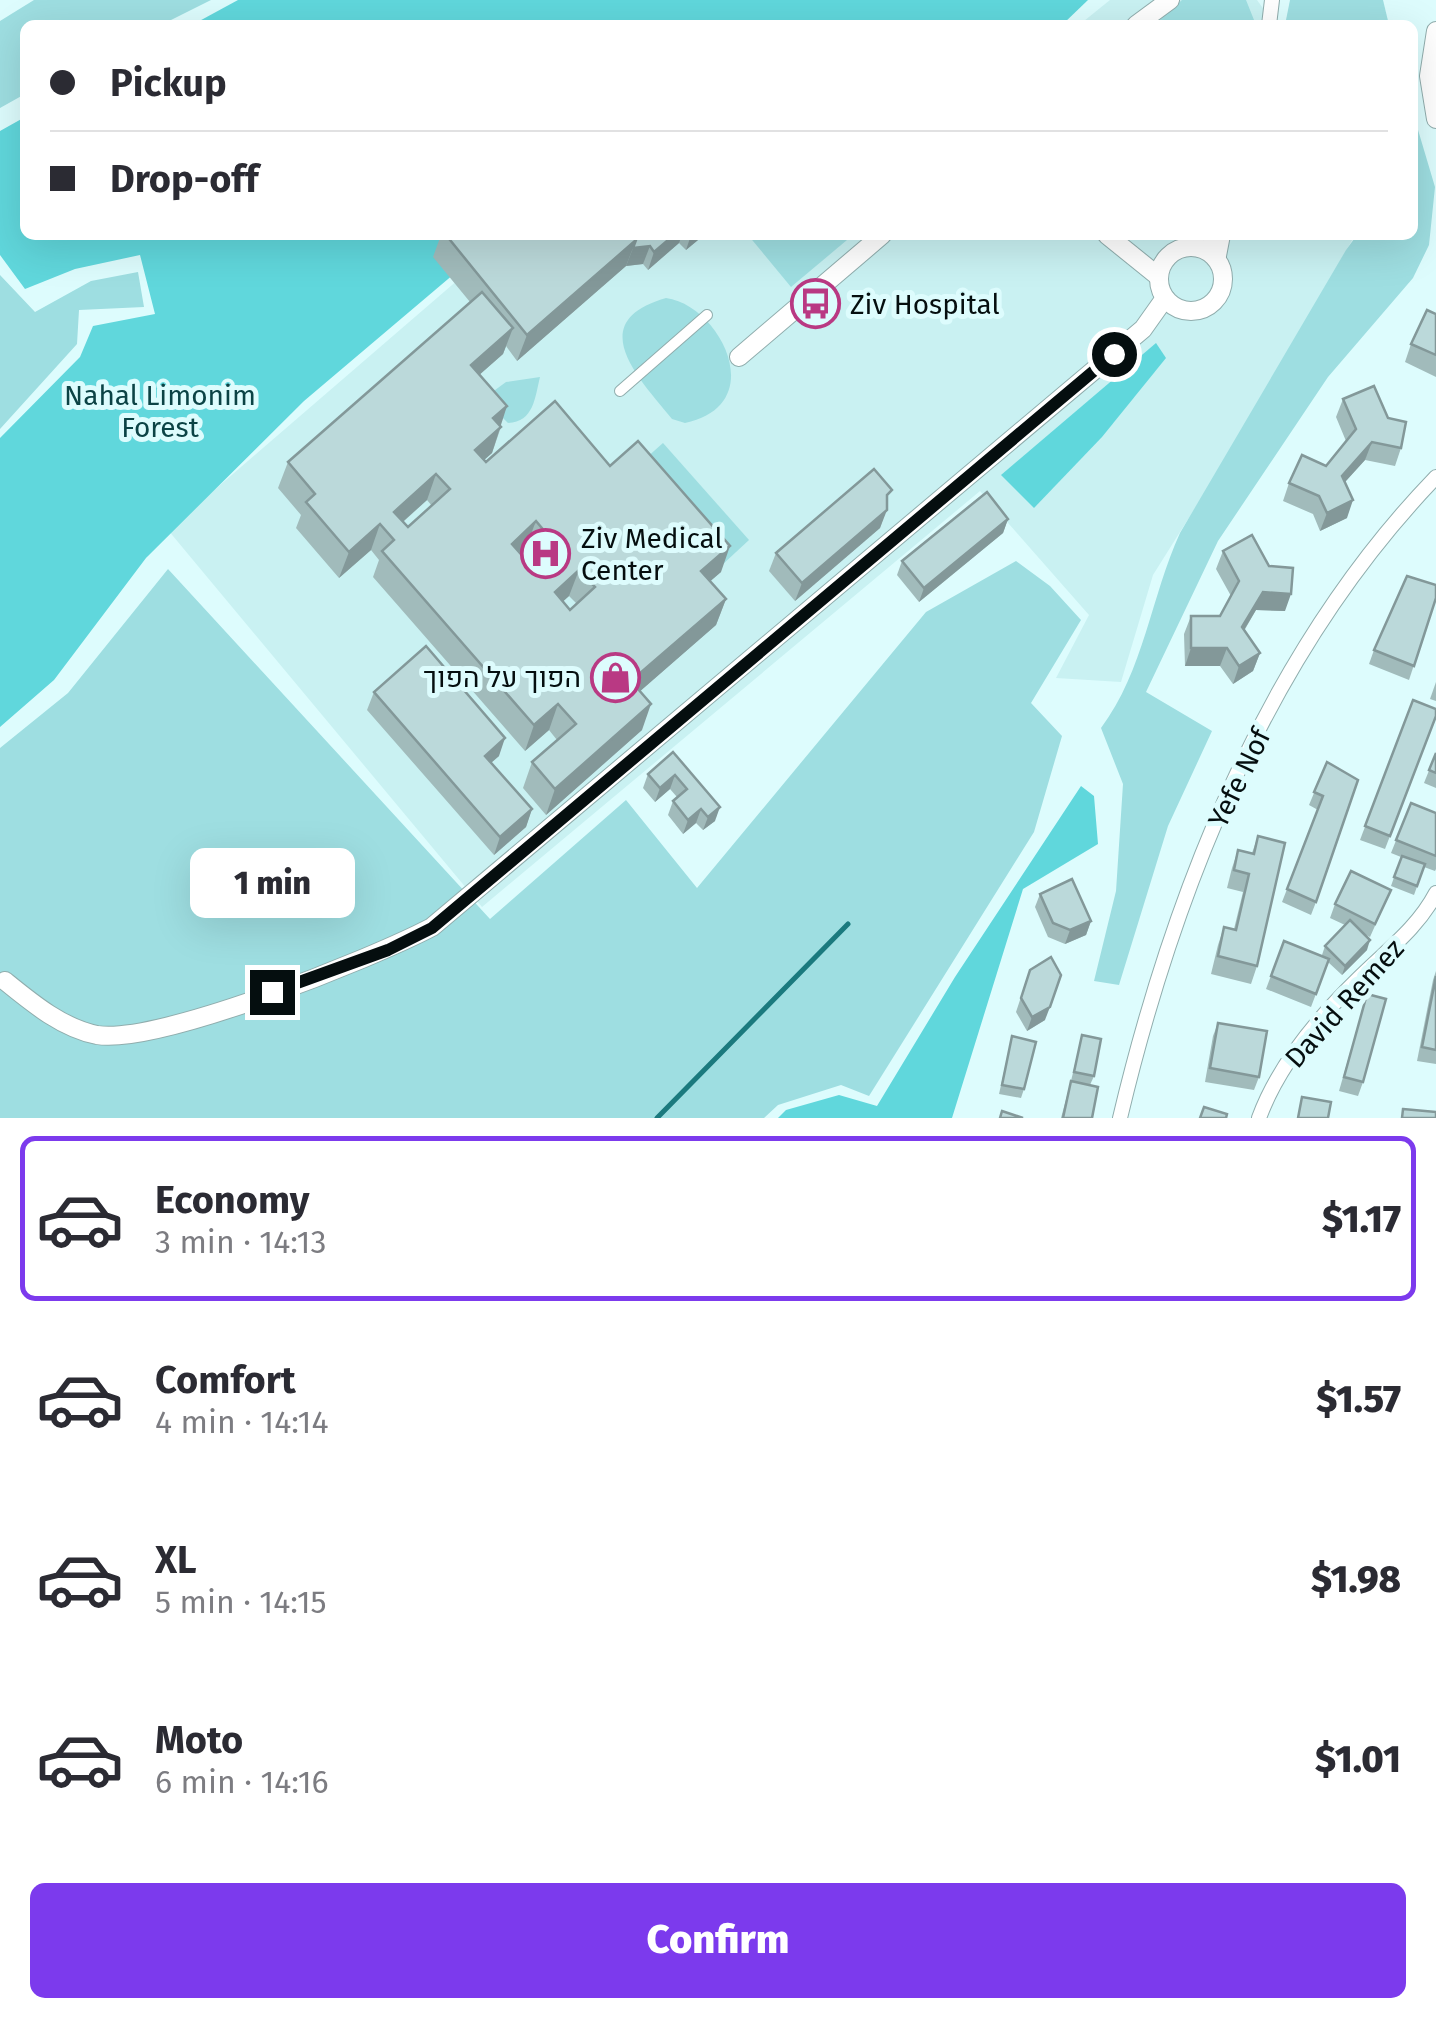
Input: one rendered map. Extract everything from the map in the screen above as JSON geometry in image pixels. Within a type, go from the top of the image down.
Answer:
[{"type":"street","points":[[1140,20],[1165,0]]},
{"type":"street","points":[[1436,31],[1429,76],[1436,119]]},
{"type":"street","points":[[739,357],[876,240]]},
{"type":"street","points":[[1114,240],[1159,277],[1165,298],[1183,310]]},
{"type":"street","points":[[1211,255],[1218,240]]},
{"type":"street","points":[[1128,250],[1170,255],[1186,247],[1211,255],[1222,271],[1220,293],[1205,308],[1183,310],[1143,328]]},
{"type":"street","points":[[1159,277],[1170,255]]},
{"type":"street","points":[[5,981],[75,1028],[118,1036],[178,1022],[302,982],[388,950],[432,928],[1143,328],[1165,298]]},
{"type":"street","points":[[620,390],[707,314]]},
{"type":"street","name":"Yefe Nof","points":[[1120,1118],[1162,958],[1221,810],[1254,743],[1291,672],[1371,551],[1436,477]]},
{"type":"street","name":"David Remez","points":[[1258,1118],[1269,1090],[1302,1044],[1355,982],[1422,918],[1436,893]]},
{"type":"shaded area","points":[[34,0],[211,0],[171,20],[20,20],[20,97],[0,108],[0,21]]},
{"type":"shaded area","points":[[1110,0],[1257,0],[1271,20],[1085,20]]},
{"type":"shaded area","points":[[1182,0],[1246,0],[1254,20],[1160,20]]},
{"type":"shaded area","points":[[1290,0],[1383,0],[1388,20],[1286,20]]},
{"type":"shaded area","points":[[1418,130],[1435,187],[1429,245],[1413,278],[1328,377],[1218,541],[1146,692],[1212,731],[1168,826],[1119,985],[1094,981],[1116,891],[1123,784],[1101,728],[1116,706],[1137,658],[1180,533],[1353,240],[1418,240]]},
{"type":"shaded area","name":"Ziv Medical Center","points":[[504,240],[1352,240],[1234,446],[1153,575],[1121,682],[1056,678],[1089,615],[980,491],[482,907],[168,530]]},
{"type":"shaded area","points":[[752,240],[847,240],[791,287]]},
{"type":"shaded area","points":[[138,272],[144,307],[79,310],[77,344],[0,429],[0,275],[35,312],[91,281]]},
{"type":"shaded area","points":[[666,298],[686,305],[704,318],[728,356],[731,377],[726,397],[711,413],[685,423],[672,419],[646,387],[626,352],[623,336],[627,321],[641,308]]},
{"type":"shaded area","points":[[540,377],[528,413],[517,422],[508,423],[499,414],[491,393],[506,382]]},
{"type":"shaded area","points":[[663,443],[749,540],[722,565],[636,467]]},
{"type":"shaded area","points":[[1016,561],[1050,586],[1081,620],[1031,703],[1062,736],[1034,832],[869,1096],[841,1085],[778,1105],[764,1118],[0,1118],[0,748],[68,693],[168,569],[490,919],[626,800],[697,888],[926,612]]},
{"type":"green space","points":[[238,0],[1088,0],[1067,20],[201,20]]},
{"type":"green space","name":"Nahal Limonim Forest","points":[[20,120],[20,240],[494,240],[304,401],[146,558],[54,680],[0,727],[0,438],[80,357],[93,326],[155,314],[140,255],[75,269],[25,289],[0,255],[0,131]]},
{"type":"green space","points":[[1156,343],[1166,358],[1102,437],[1034,508],[1001,475]]},
{"type":"green space","points":[[1081,786],[1094,796],[1098,844],[1023,889],[952,1118],[778,1118],[786,1110],[839,1095],[877,1106],[955,977]]},
{"type":"building","points":[[450,240],[636,240],[527,335]]},
{"type":"building","points":[[636,240],[668,240],[654,252],[650,246],[633,248]]},
{"type":"building","points":[[482,292],[513,328],[471,365],[507,406],[493,418],[501,427],[475,450],[486,462],[555,401],[610,466],[638,441],[730,546],[701,571],[726,599],[631,681],[651,704],[555,789],[532,762],[576,724],[558,704],[534,725],[382,551],[394,540],[380,524],[349,552],[306,502],[315,494],[288,462]],"holes":[[[436,474],[450,489],[408,527],[394,512]],[[536,521],[551,539],[527,561],[512,544]],[[579,570],[595,587],[570,610],[555,592]]]},
{"type":"building","points":[[1427,310],[1436,314],[1436,355],[1411,344]]},
{"type":"building","points":[[1374,386],[1388,418],[1406,422],[1401,448],[1372,442],[1342,476],[1353,500],[1327,513],[1319,496],[1289,483],[1302,455],[1326,466],[1356,429],[1343,399]]},
{"type":"building","points":[[874,469],[892,490],[887,495],[887,510],[802,583],[776,553]]},
{"type":"building","points":[[987,492],[1008,519],[924,588],[902,561]]},
{"type":"building","points":[[1252,535],[1269,566],[1293,568],[1291,594],[1263,592],[1242,627],[1260,653],[1239,666],[1227,648],[1191,648],[1191,616],[1220,616],[1239,581],[1223,551]]},
{"type":"building","points":[[1407,576],[1436,585],[1436,598],[1414,666],[1374,650]]},
{"type":"building","points":[[426,646],[505,738],[485,756],[532,809],[500,837],[374,692]]},
{"type":"building","points":[[1413,700],[1436,709],[1436,716],[1390,836],[1365,826]]},
{"type":"building","points":[[673,752],[720,807],[708,817],[701,809],[688,820],[673,801],[687,789],[675,775],[660,788],[648,774]]},
{"type":"building","points":[[1436,753],[1436,773],[1429,770]]},
{"type":"building","points":[[1327,762],[1358,780],[1316,902],[1287,889],[1323,796],[1314,792]]},
{"type":"building","points":[[1411,803],[1436,813],[1436,856],[1396,840]]},
{"type":"building","points":[[1258,836],[1285,843],[1257,966],[1218,956],[1224,927],[1236,930],[1249,874],[1234,870],[1238,850],[1254,854]]},
{"type":"building","points":[[1402,856],[1425,864],[1417,886],[1394,877]]},
{"type":"building","points":[[1351,871],[1391,890],[1375,924],[1335,904]]},
{"type":"building","points":[[1072,879],[1091,921],[1070,930],[1053,923],[1040,894]]},
{"type":"building","points":[[1350,920],[1370,940],[1345,966],[1325,946]]},
{"type":"building","points":[[1284,941],[1329,959],[1316,994],[1271,976]]},
{"type":"building","points":[[1051,957],[1061,975],[1050,1007],[1032,1017],[1021,998],[1030,970]]},
{"type":"building","points":[[1436,976],[1436,1050],[1422,1047]]},
{"type":"building","points":[[1367,994],[1386,999],[1363,1082],[1344,1077]]},
{"type":"building","points":[[1218,1023],[1267,1031],[1259,1077],[1210,1068]]},
{"type":"building","points":[[1082,1035],[1101,1039],[1094,1076],[1074,1072]]},
{"type":"building","points":[[1012,1036],[1036,1042],[1024,1089],[1002,1085]]},
{"type":"building","points":[[1071,1081],[1098,1087],[1092,1118],[1063,1118]]},
{"type":"building","points":[[1302,1097],[1331,1102],[1328,1118],[1298,1118]]},
{"type":"building","points":[[1204,1107],[1227,1114],[1226,1118],[1200,1118]]},
{"type":"building","points":[[1403,1109],[1436,1112],[1436,1118],[1402,1118]]},
{"type":"building","points":[[1002,1111],[1023,1118],[1000,1118]]},
{"type":"waterway","points":[[657,1118],[848,924]]},
{"type":"place","name":"Ziv Hospital","points":[[815,304]]},
{"type":"place","name":"Ziv Medical Center","points":[[546,554]]},
{"type":"place","name":"הפוך על הפוך","points":[[616,677]]},
{"type":"route","points":[[272,992],[388,950],[432,928],[1114,354]]}]
